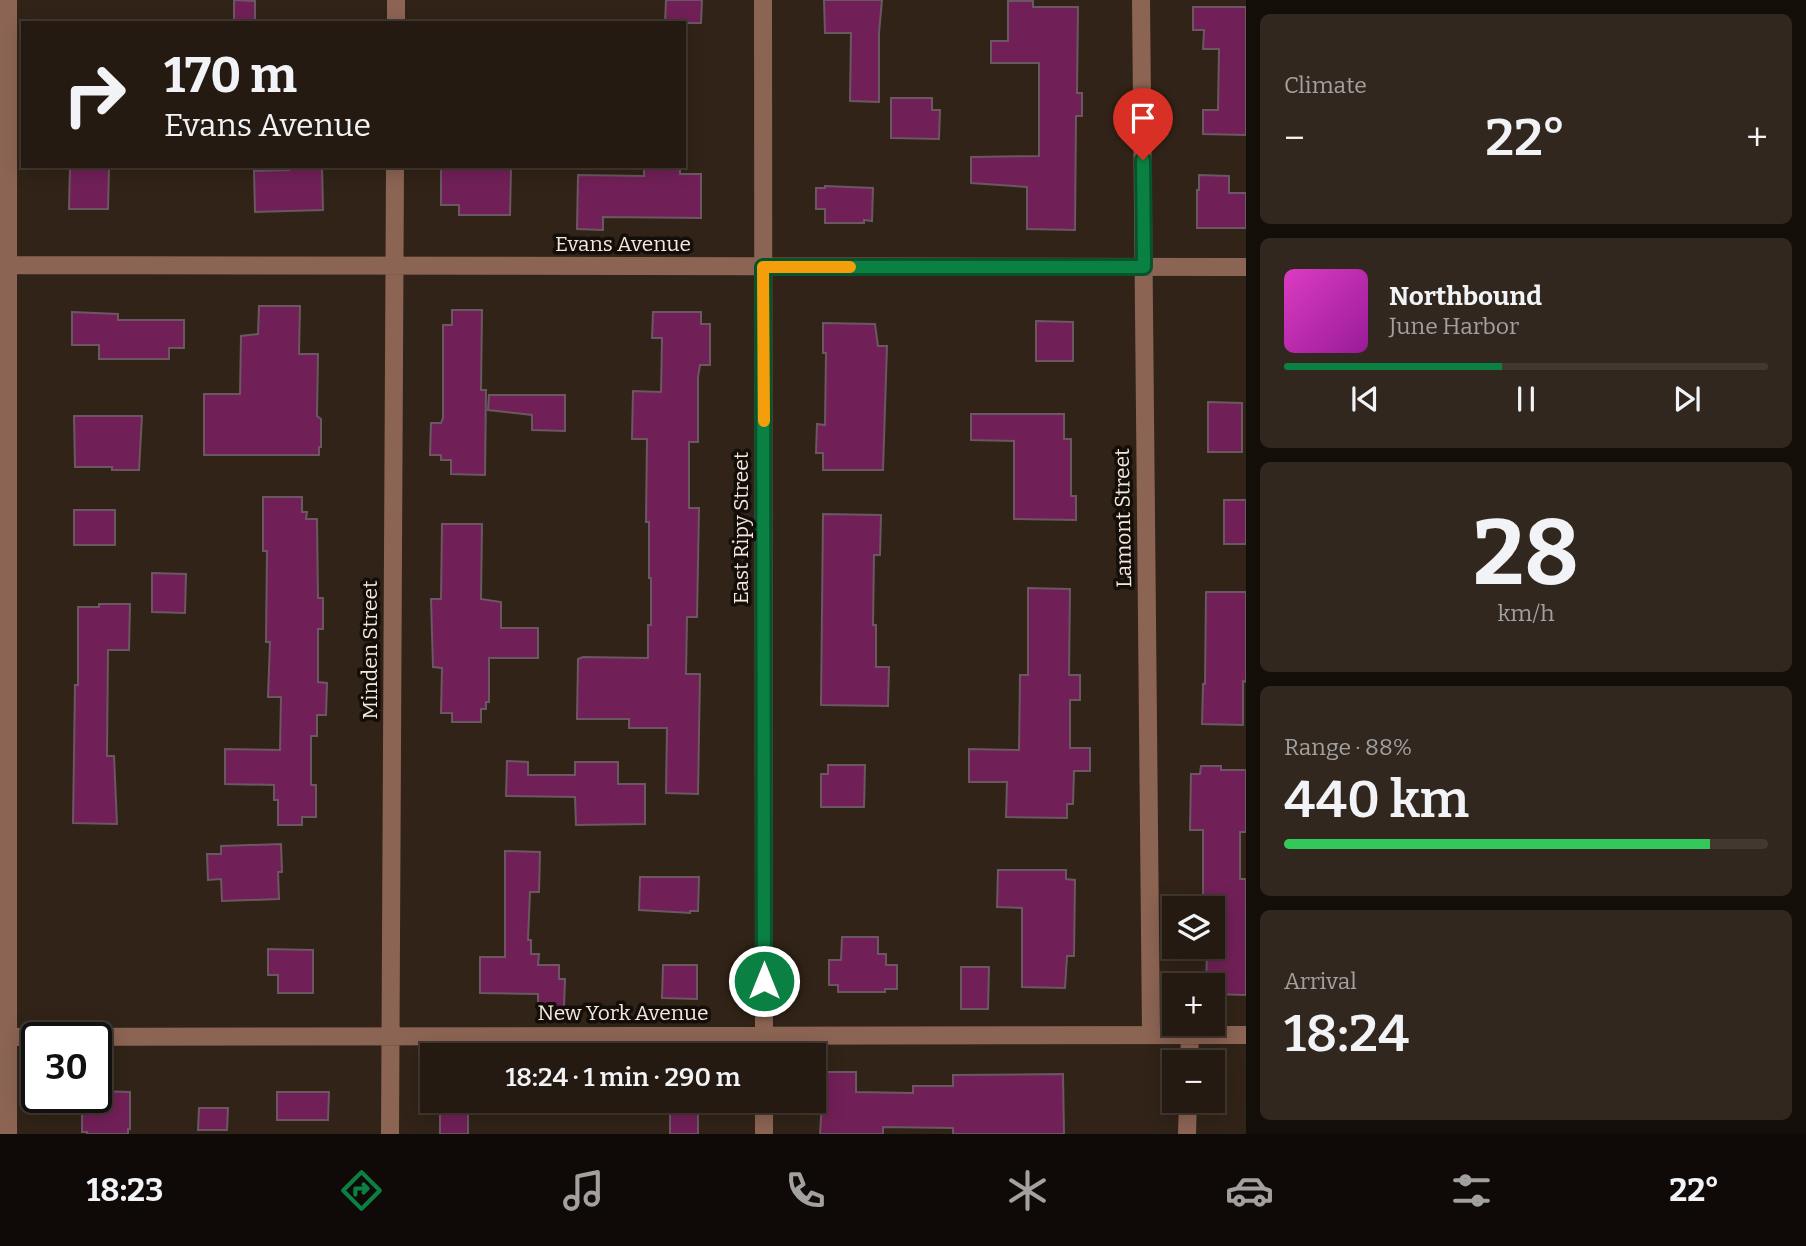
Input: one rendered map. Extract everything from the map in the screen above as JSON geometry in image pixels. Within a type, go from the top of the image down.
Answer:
[{"type":"street","points":[[8,0],[4,265],[4,1037],[8,1134]]},
{"type":"street","points":[[396,0],[396,21]]},
{"type":"street","name":"East Ripy Street","points":[[763,0],[764,1043]]},
{"type":"street","name":"Lamont Street","points":[[1141,0],[1151,1035]]},
{"type":"street","name":"Minden Street","points":[[390,1134],[395,168]]},
{"type":"street","name":"Evans Avenue","points":[[4,265],[1246,267]]},
{"type":"street","name":"New York Avenue","points":[[4,1037],[1162,1035]]},
{"type":"street","name":"New York Avenue","points":[[1225,1035],[1246,1035]]},
{"type":"street","points":[[764,1113],[765,1134]]},
{"type":"street","points":[[1187,1134],[1188,1113]]},
{"type":"building","points":[[234,0],[255,1],[255,21],[234,21]]},
{"type":"building","points":[[666,0],[702,0],[701,23],[665,21]]},
{"type":"building","points":[[824,0],[882,0],[879,102],[850,101],[851,33],[825,33]]},
{"type":"building","points":[[1008,1],[1033,1],[1033,7],[1078,7],[1077,93],[1082,93],[1082,116],[1076,116],[1075,230],[1027,229],[1027,187],[971,183],[971,157],[1039,156],[1039,63],[991,63],[991,41],[1008,41]]},
{"type":"building","points":[[1193,7],[1246,7],[1246,135],[1203,134],[1203,110],[1218,110],[1219,49],[1203,49],[1204,30],[1193,30]]},
{"type":"building","points":[[891,98],[932,98],[932,110],[940,110],[939,139],[891,138]]},
{"type":"building","points":[[70,168],[109,168],[108,209],[69,209]]},
{"type":"building","points":[[322,168],[323,210],[255,212],[254,171]]},
{"type":"building","points":[[441,168],[511,168],[510,215],[459,215],[459,205],[441,205]]},
{"type":"building","points":[[644,168],[680,168],[680,174],[701,174],[701,218],[603,217],[603,230],[577,229],[578,175],[644,176]]},
{"type":"building","points":[[1199,175],[1229,176],[1229,193],[1246,193],[1246,228],[1197,228]]},
{"type":"building","points":[[816,188],[873,188],[872,221],[825,223],[825,209],[816,209]]},
{"type":"building","points":[[259,306],[300,306],[299,354],[318,354],[317,416],[321,419],[319,455],[204,455],[204,394],[240,394],[241,336],[258,334]]},
{"type":"building","points":[[452,310],[482,310],[481,390],[486,390],[485,475],[451,474],[451,460],[441,460],[441,455],[430,455],[431,423],[441,423],[443,418],[443,325],[452,325]]},
{"type":"building","points":[[72,312],[118,314],[118,320],[184,320],[184,348],[169,348],[169,359],[99,359],[99,345],[72,345]]},
{"type":"building","points":[[653,312],[701,312],[701,324],[710,324],[710,365],[700,365],[698,377],[698,442],[689,442],[689,508],[699,508],[697,617],[687,617],[686,674],[700,674],[698,794],[666,793],[667,728],[629,728],[629,719],[577,719],[578,659],[648,658],[651,578],[649,522],[646,522],[647,439],[632,439],[633,391],[661,392],[662,338],[652,338]]},
{"type":"building","points":[[1036,321],[1073,322],[1073,361],[1036,361]]},
{"type":"building","points":[[823,323],[875,324],[878,346],[887,346],[883,470],[823,470],[823,453],[816,453],[817,424],[825,425],[826,353],[823,353]]},
{"type":"building","points":[[489,395],[565,395],[565,431],[532,430],[532,415],[488,410]]},
{"type":"building","points":[[1208,402],[1242,403],[1242,452],[1208,452]]},
{"type":"building","points":[[971,414],[1064,414],[1064,439],[1071,439],[1071,496],[1076,496],[1076,520],[1014,519],[1014,441],[971,440]]},
{"type":"building","points":[[74,416],[142,416],[139,470],[75,467]]},
{"type":"building","points":[[263,497],[302,497],[302,512],[307,512],[306,519],[317,519],[318,598],[323,598],[323,629],[318,629],[318,682],[327,683],[326,715],[317,715],[317,736],[311,736],[311,785],[316,785],[316,817],[302,817],[302,825],[278,825],[278,800],[274,800],[274,785],[225,784],[225,749],[280,750],[281,697],[268,697],[270,642],[266,642],[267,551],[263,551]]},
{"type":"building","points":[[1224,500],[1246,500],[1246,544],[1224,544]]},
{"type":"building","points":[[74,510],[115,510],[115,545],[74,545]]},
{"type":"building","points":[[823,514],[881,515],[880,555],[874,555],[873,625],[876,625],[876,667],[889,667],[888,706],[821,705]]},
{"type":"building","points":[[442,524],[482,524],[481,599],[501,602],[501,628],[538,628],[538,658],[489,658],[489,702],[486,702],[486,709],[481,709],[481,722],[452,722],[452,713],[441,713],[442,668],[433,667],[431,599],[441,599]]},
{"type":"building","points":[[152,573],[186,574],[185,613],[152,612]]},
{"type":"building","points":[[1028,588],[1070,589],[1069,675],[1080,675],[1080,700],[1070,700],[1070,748],[1090,748],[1090,771],[1074,771],[1073,804],[1067,804],[1067,818],[1006,817],[1007,782],[969,782],[969,749],[1019,750],[1020,675],[1028,675]]},
{"type":"building","points":[[1206,592],[1246,592],[1243,725],[1202,724]]},
{"type":"building","points":[[99,604],[130,604],[129,650],[108,650],[107,756],[114,756],[117,824],[73,823],[78,607],[99,607]]},
{"type":"building","points":[[507,761],[528,762],[528,775],[575,775],[575,762],[618,762],[618,784],[645,784],[645,824],[576,825],[575,797],[506,796]]},
{"type":"building","points":[[828,765],[865,765],[864,807],[821,807],[821,774],[828,774]]},
{"type":"building","points":[[1201,766],[1221,766],[1221,770],[1246,770],[1246,832],[1240,832],[1240,879],[1246,879],[1246,995],[1225,994],[1225,973],[1206,973],[1207,959],[1225,959],[1225,896],[1203,896],[1203,830],[1190,830],[1191,774],[1200,774]]},
{"type":"building","points":[[281,844],[279,899],[222,901],[221,879],[208,880],[207,854],[221,854],[221,846]]},
{"type":"building","points":[[505,851],[540,852],[539,892],[530,892],[528,940],[531,940],[531,954],[539,954],[538,965],[559,965],[559,979],[565,979],[564,1008],[538,1008],[538,994],[480,993],[480,957],[505,957]]},
{"type":"building","points":[[998,870],[1066,870],[1066,879],[1075,880],[1074,956],[1067,956],[1065,988],[1022,987],[1022,908],[997,907]]},
{"type":"building","points":[[640,877],[699,877],[698,911],[690,913],[639,910]]},
{"type":"building","points":[[842,937],[878,937],[878,954],[886,954],[886,965],[897,965],[897,989],[885,989],[885,992],[838,992],[838,985],[829,985],[829,960],[841,960]]},
{"type":"building","points":[[268,949],[313,950],[313,993],[278,993],[278,975],[268,975]]},
{"type":"building","points":[[663,965],[697,965],[697,999],[662,998]]},
{"type":"building","points":[[961,967],[989,967],[988,1009],[961,1009]]},
{"type":"building","points":[[826,1072],[856,1072],[856,1092],[913,1093],[913,1086],[953,1086],[953,1075],[1063,1074],[1064,1134],[953,1134],[953,1128],[883,1127],[883,1134],[820,1134],[821,1113],[826,1113]]},
{"type":"building","points":[[112,1091],[130,1092],[128,1134],[82,1132],[82,1113],[112,1113]]},
{"type":"building","points":[[277,1092],[329,1092],[328,1120],[277,1120]]},
{"type":"building","points":[[199,1108],[228,1108],[227,1130],[198,1130]]},
{"type":"building","points":[[440,1113],[468,1113],[468,1134],[440,1134]]},
{"type":"building","points":[[670,1113],[698,1113],[698,1134],[670,1134]]},
{"type":"slow traffic","points":[[764,421],[763,267],[850,267]]},
{"type":"route","points":[[764,981],[763,267],[1144,267],[1143,160]]}]
